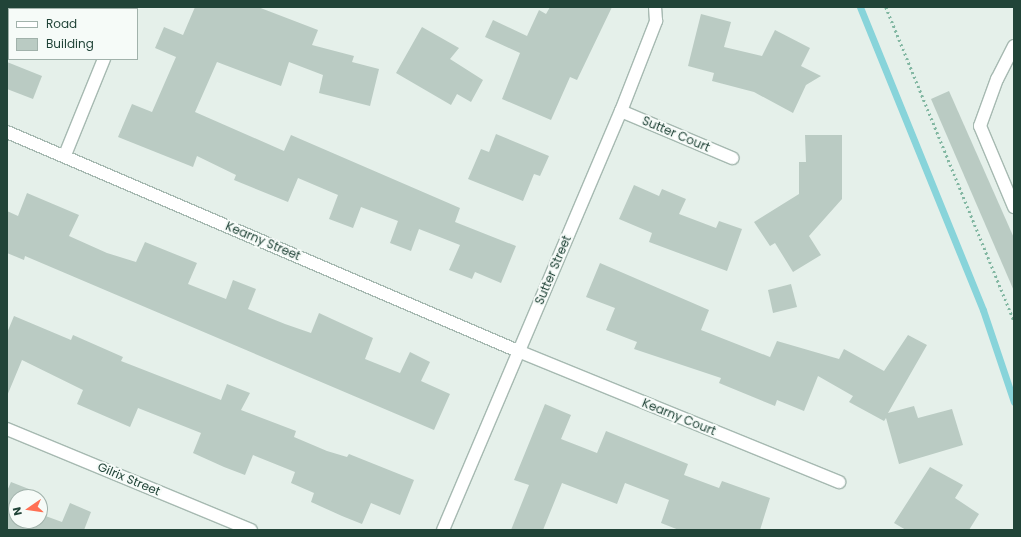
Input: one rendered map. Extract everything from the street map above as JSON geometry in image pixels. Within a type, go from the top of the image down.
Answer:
[{"type":"street","name":"Sutter Street","points":[[443,530],[621,111],[656,21],[655,7]]},
{"type":"street","points":[[1014,46],[996,79],[980,126],[1014,207]]},
{"type":"street","points":[[64,155],[104,60]]},
{"type":"street","name":"Sutter Court","points":[[621,111],[732,158]]},
{"type":"street","name":"Kearny Street","points":[[7,132],[64,155],[518,351]]},
{"type":"street","name":"Kearny Court","points":[[518,351],[839,482]]},
{"type":"street","name":"Gilrix Street","points":[[7,428],[251,530]]},
{"type":"path","points":[[886,7],[1014,320]]},
{"type":"building","points":[[195,7],[258,7],[318,30],[312,45],[354,56],[352,62],[379,69],[370,106],[319,93],[323,75],[289,62],[281,86],[217,62],[195,112],[284,151],[291,135],[460,208],[455,222],[516,246],[501,283],[475,272],[472,279],[449,270],[460,245],[419,229],[411,251],[390,243],[398,221],[361,207],[353,228],[329,219],[338,195],[298,178],[288,202],[234,180],[236,175],[197,156],[193,167],[118,137],[132,104],[152,112],[176,57],[155,48],[164,27],[183,35]]},
{"type":"building","points":[[550,7],[612,7],[577,80],[570,77],[551,120],[502,99],[520,53],[485,37],[493,20],[527,36],[539,10],[546,14]]},
{"type":"building","points":[[701,14],[731,22],[724,47],[762,56],[775,30],[810,48],[801,66],[821,76],[806,85],[793,113],[754,92],[712,81],[714,73],[688,66]]},
{"type":"building","points":[[422,27],[459,48],[450,59],[483,80],[471,102],[457,94],[451,105],[396,73]]},
{"type":"building","points":[[7,62],[42,76],[33,99],[7,89]]},
{"type":"building","points":[[949,91],[1014,238],[1014,291],[931,99]]},
{"type":"building","points":[[496,134],[549,156],[540,176],[534,174],[523,201],[468,179],[481,149],[489,152]]},
{"type":"building","points":[[805,135],[842,135],[842,199],[809,236],[821,255],[793,272],[775,243],[770,246],[754,222],[799,194],[799,162],[806,162]]},
{"type":"building","points":[[634,185],[659,196],[662,189],[686,199],[679,214],[716,228],[719,221],[742,229],[727,271],[649,242],[652,233],[619,219]]},
{"type":"building","points":[[27,193],[79,215],[69,236],[107,253],[136,262],[145,242],[197,263],[188,284],[226,299],[233,280],[256,289],[248,309],[311,333],[319,313],[373,338],[365,359],[400,373],[410,352],[430,362],[421,381],[450,394],[434,430],[25,256],[24,260],[7,253],[7,211],[18,216]]},
{"type":"building","points":[[600,263],[709,310],[701,330],[770,357],[777,341],[839,359],[844,349],[884,371],[908,335],[927,345],[888,413],[914,406],[918,418],[952,409],[963,445],[899,464],[886,418],[884,421],[849,402],[853,396],[818,376],[804,411],[777,400],[775,406],[719,383],[721,378],[634,349],[637,342],[606,330],[615,308],[586,297]]},
{"type":"building","points":[[791,284],[797,307],[773,313],[768,290]]},
{"type":"building","points":[[14,316],[71,340],[73,335],[123,357],[121,361],[221,400],[227,384],[250,393],[241,410],[296,431],[294,437],[327,451],[347,457],[349,454],[414,480],[400,515],[371,503],[362,524],[342,516],[311,502],[314,493],[291,483],[295,472],[253,455],[245,475],[224,467],[193,453],[201,433],[138,408],[130,427],[77,404],[83,390],[22,360],[7,396],[7,333]]},
{"type":"building","points":[[545,404],[571,415],[561,439],[597,453],[606,431],[688,464],[684,475],[719,488],[722,481],[770,498],[760,530],[679,530],[661,523],[669,500],[625,483],[617,504],[562,483],[543,530],[511,530],[529,485],[514,480]]},
{"type":"building","points":[[930,467],[963,485],[955,498],[979,514],[969,530],[906,530],[894,523]]},
{"type":"building","points":[[11,482],[29,489],[8,489],[8,529],[48,529],[48,517],[62,522],[70,503],[91,512],[84,530],[7,530],[7,491]]},
{"type":"waterway","points":[[860,7],[983,310],[1014,402]]}]
